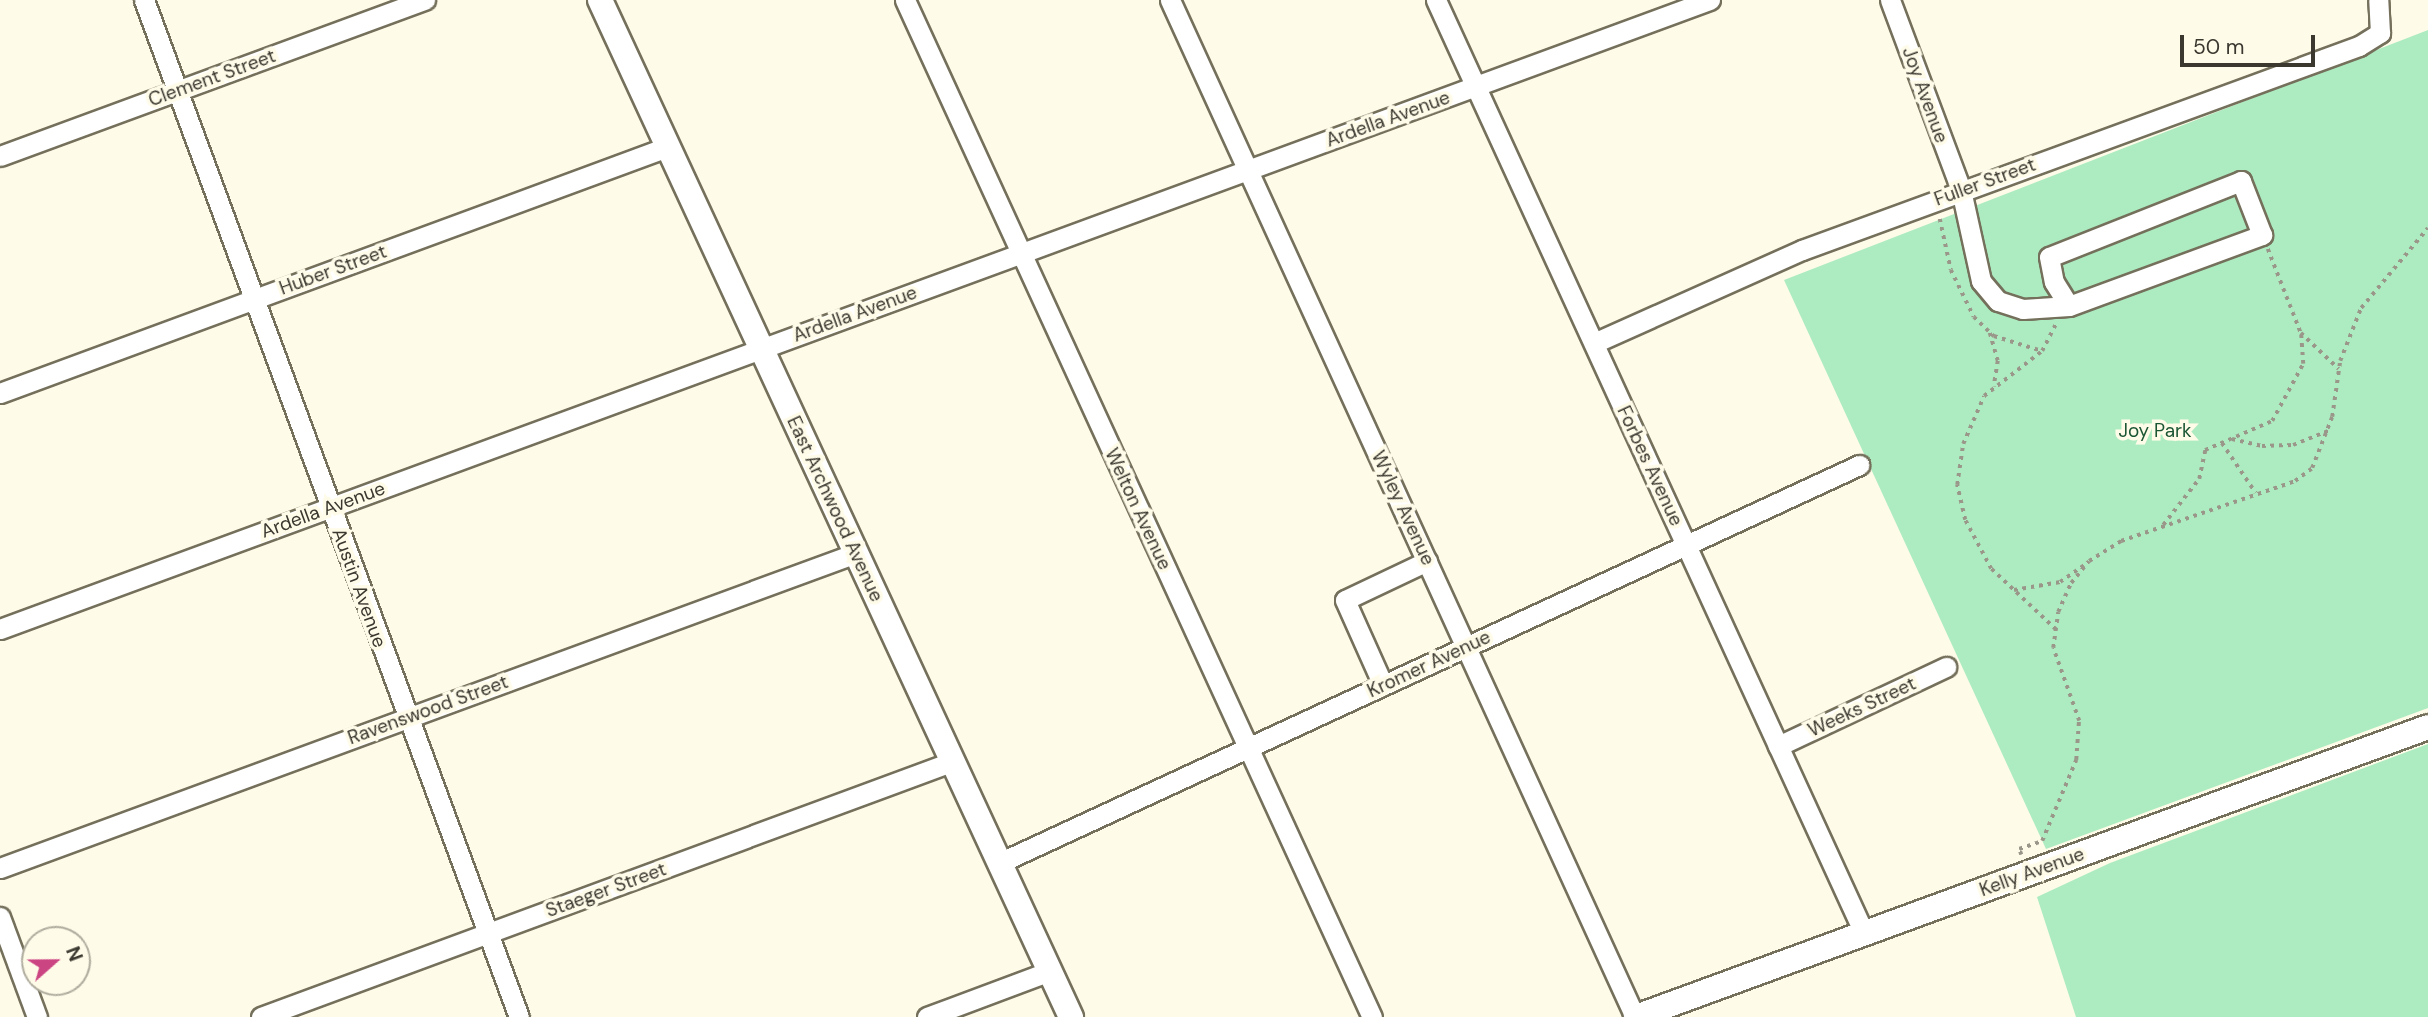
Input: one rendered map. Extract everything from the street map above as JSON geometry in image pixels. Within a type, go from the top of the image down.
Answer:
[{"type":"main road","name":"East Archwood Avenue","points":[[600,0],[1071,1017]]},
{"type":"main road","name":"Kelly Avenue","points":[[1636,1017],[1677,1010],[1864,933],[2428,727]]},
{"type":"street","name":"Austin Avenue","points":[[144,0],[519,1017]]},
{"type":"street","name":"Clement Street","points":[[0,156],[425,0]]},
{"type":"street","name":"Welton Avenue","points":[[905,0],[1372,1017]]},
{"type":"street","name":"Wyley Avenue","points":[[1170,0],[1636,1017]]},
{"type":"street","name":"Forbes Avenue","points":[[1436,0],[1864,933]]},
{"type":"street","name":"Ardella Avenue","points":[[0,629],[1710,0]]},
{"type":"street","name":"Joy Avenue","points":[[1890,0],[1961,190],[1981,281],[1998,301],[2023,309],[2063,307],[2262,234]]},
{"type":"street","name":"Fuller Street","points":[[1594,343],[1750,271],[1961,190],[2359,46],[2380,33],[2378,0]]},
{"type":"street","name":"Huber Street","points":[[0,393],[667,147]]},
{"type":"street","points":[[2063,307],[2049,257],[2241,181],[2262,234]]},
{"type":"street","name":"Kromer Avenue","points":[[999,863],[1859,466]]},
{"type":"street","name":"Ravenswood Street","points":[[0,868],[856,553]]},
{"type":"street","points":[[1383,685],[1345,600],[1427,561]]},
{"type":"street","name":"Weeks Street","points":[[1778,746],[1946,667]]},
{"type":"street","name":"Staeger Street","points":[[261,1017],[951,762]]},
{"type":"street","points":[[0,917],[37,1017]]},
{"type":"street","points":[[927,1017],[1050,971]]},
{"type":"path","points":[[2013,590],[2060,582],[2121,541],[2295,481],[2312,468],[2328,432],[2339,369],[2361,308],[2428,228]]},
{"type":"path","points":[[2161,527],[2199,479],[2205,450],[2272,421],[2292,391],[2303,364],[2301,333],[2262,234]]},
{"type":"path","points":[[2056,630],[1991,569],[1965,520],[1957,485],[1970,424],[1994,387],[2042,351],[2055,334],[2063,307]]},
{"type":"path","points":[[1989,331],[1998,361],[1994,387]]},
{"type":"path","points":[[2301,333],[2339,369]]},
{"type":"path","points":[[2232,439],[2262,446],[2293,444],[2328,432]]},
{"type":"path","points":[[2222,443],[2257,494]]},
{"type":"path","points":[[2029,873],[2019,849],[2042,841],[2076,760],[2079,721],[2053,648],[2071,583],[2089,561]]},
{"type":"green space","name":"Joy Park","points":[[2428,30],[2428,708],[2046,849],[1784,280]]},
{"type":"green space","points":[[2428,744],[2428,1017],[2076,1017],[2037,897],[2110,863]]}]
